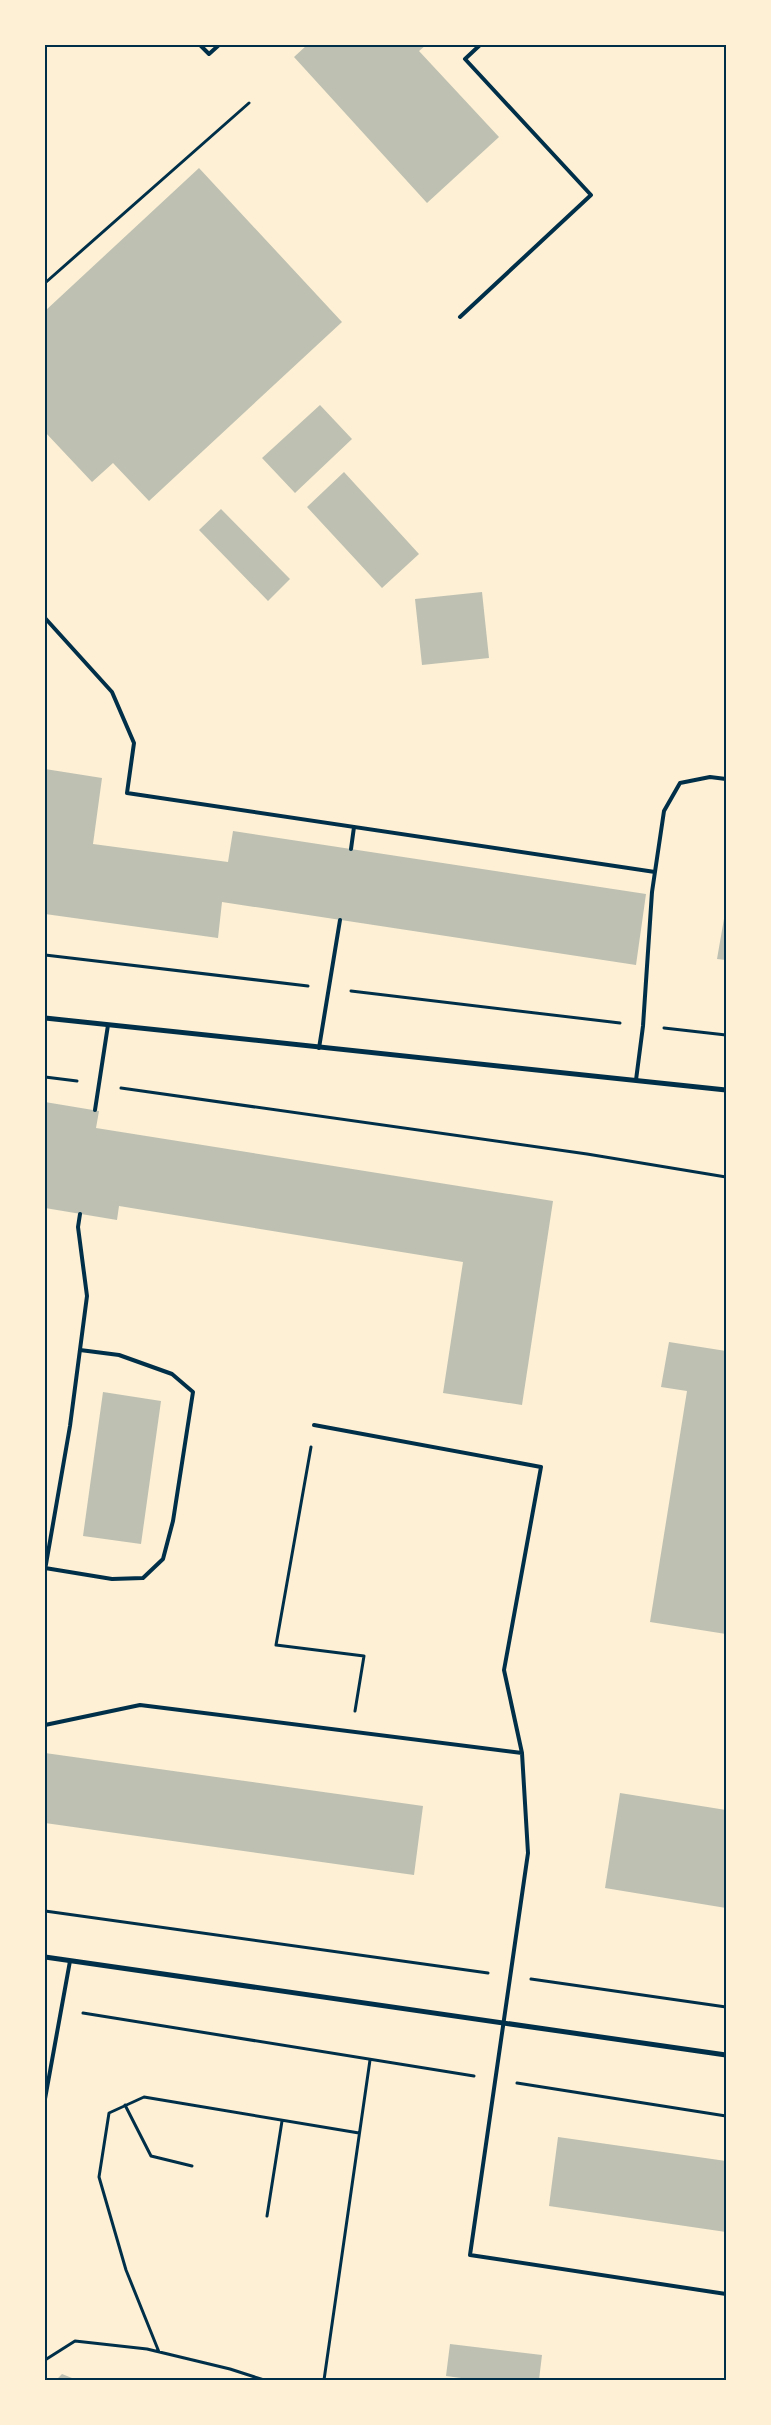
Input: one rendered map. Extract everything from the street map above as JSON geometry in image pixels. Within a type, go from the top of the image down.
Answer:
[{"type":"street","points":[[45,1018],[726,1090]]},
{"type":"street","points":[[45,1957],[726,2055]]},
{"type":"lane","points":[[200,45],[209,54],[219,45]]},
{"type":"lane","points":[[460,317],[592,196],[465,59],[480,45]]},
{"type":"lane","points":[[45,618],[112,692],[134,743],[127,793],[655,872]]},
{"type":"lane","points":[[636,1080],[643,1026],[655,872],[664,811],[680,783],[710,777],[726,779]]},
{"type":"lane","points":[[351,849],[354,827]]},
{"type":"lane","points":[[319,1048],[340,920]]},
{"type":"lane","points":[[95,1110],[108,1025]]},
{"type":"lane","points":[[80,1214],[78,1227],[87,1296],[70,1426],[45,1569],[112,1579],[143,1578],[163,1559],[174,1521],[193,1392],[172,1374],[119,1355],[80,1350]]},
{"type":"lane","points":[[314,1425],[541,1467],[504,1670],[522,1753],[528,1853],[497,2079],[470,2255],[726,2294]]},
{"type":"lane","points":[[45,1725],[140,1706],[522,1753]]},
{"type":"lane","points":[[45,2098],[70,1961]]},
{"type":"path","points":[[45,283],[249,102]]},
{"type":"path","points":[[45,955],[726,1035]]},
{"type":"path","points":[[45,1077],[587,1154],[726,1177]]},
{"type":"path","points":[[314,1425],[276,1645],[364,1656],[352,1732]]},
{"type":"path","points":[[45,1911],[726,2007]]},
{"type":"path","points":[[61,2010],[726,2116]]},
{"type":"path","points":[[324,2380],[370,2060]]},
{"type":"path","points":[[160,2352],[126,2270],[98,2177],[109,2113],[144,2097],[359,2133]]},
{"type":"path","points":[[125,2106],[150,2156],[192,2166]]},
{"type":"path","points":[[267,2216],[282,2120]]},
{"type":"path","points":[[45,2360],[75,2341],[160,2352],[230,2368],[264,2380]]},
{"type":"building","points":[[307,45],[426,45],[419,51],[499,137],[427,203],[294,57]]},
{"type":"building","points":[[199,168],[342,322],[149,501],[113,463],[92,482],[45,432],[45,311]]},
{"type":"building","points":[[320,405],[352,439],[295,493],[262,458]]},
{"type":"building","points":[[344,472],[419,554],[382,588],[307,507]]},
{"type":"building","points":[[221,509],[290,579],[268,601],[199,530]]},
{"type":"building","points":[[482,592],[489,658],[422,665],[415,599]]},
{"type":"building","points":[[45,769],[102,778],[93,844],[228,862],[233,831],[646,894],[636,965],[222,902],[218,938],[45,914]]},
{"type":"building","points":[[726,913],[726,960],[717,959]]},
{"type":"building","points":[[45,1102],[99,1111],[96,1128],[553,1201],[522,1405],[443,1393],[463,1262],[119,1206],[117,1220],[45,1208]]},
{"type":"building","points":[[669,1342],[726,1351],[726,1634],[650,1622],[687,1391],[661,1387]]},
{"type":"building","points":[[103,1392],[161,1401],[141,1544],[83,1536]]},
{"type":"building","points":[[45,1753],[423,1806],[414,1875],[45,1823]]},
{"type":"building","points":[[620,1793],[726,1810],[726,1908],[605,1888]]},
{"type":"building","points":[[558,2137],[726,2161],[726,2232],[549,2206]]},
{"type":"building","points":[[450,2344],[542,2355],[539,2380],[476,2380],[446,2376]]},
{"type":"building","points":[[62,2374],[77,2380],[56,2380]]}]
